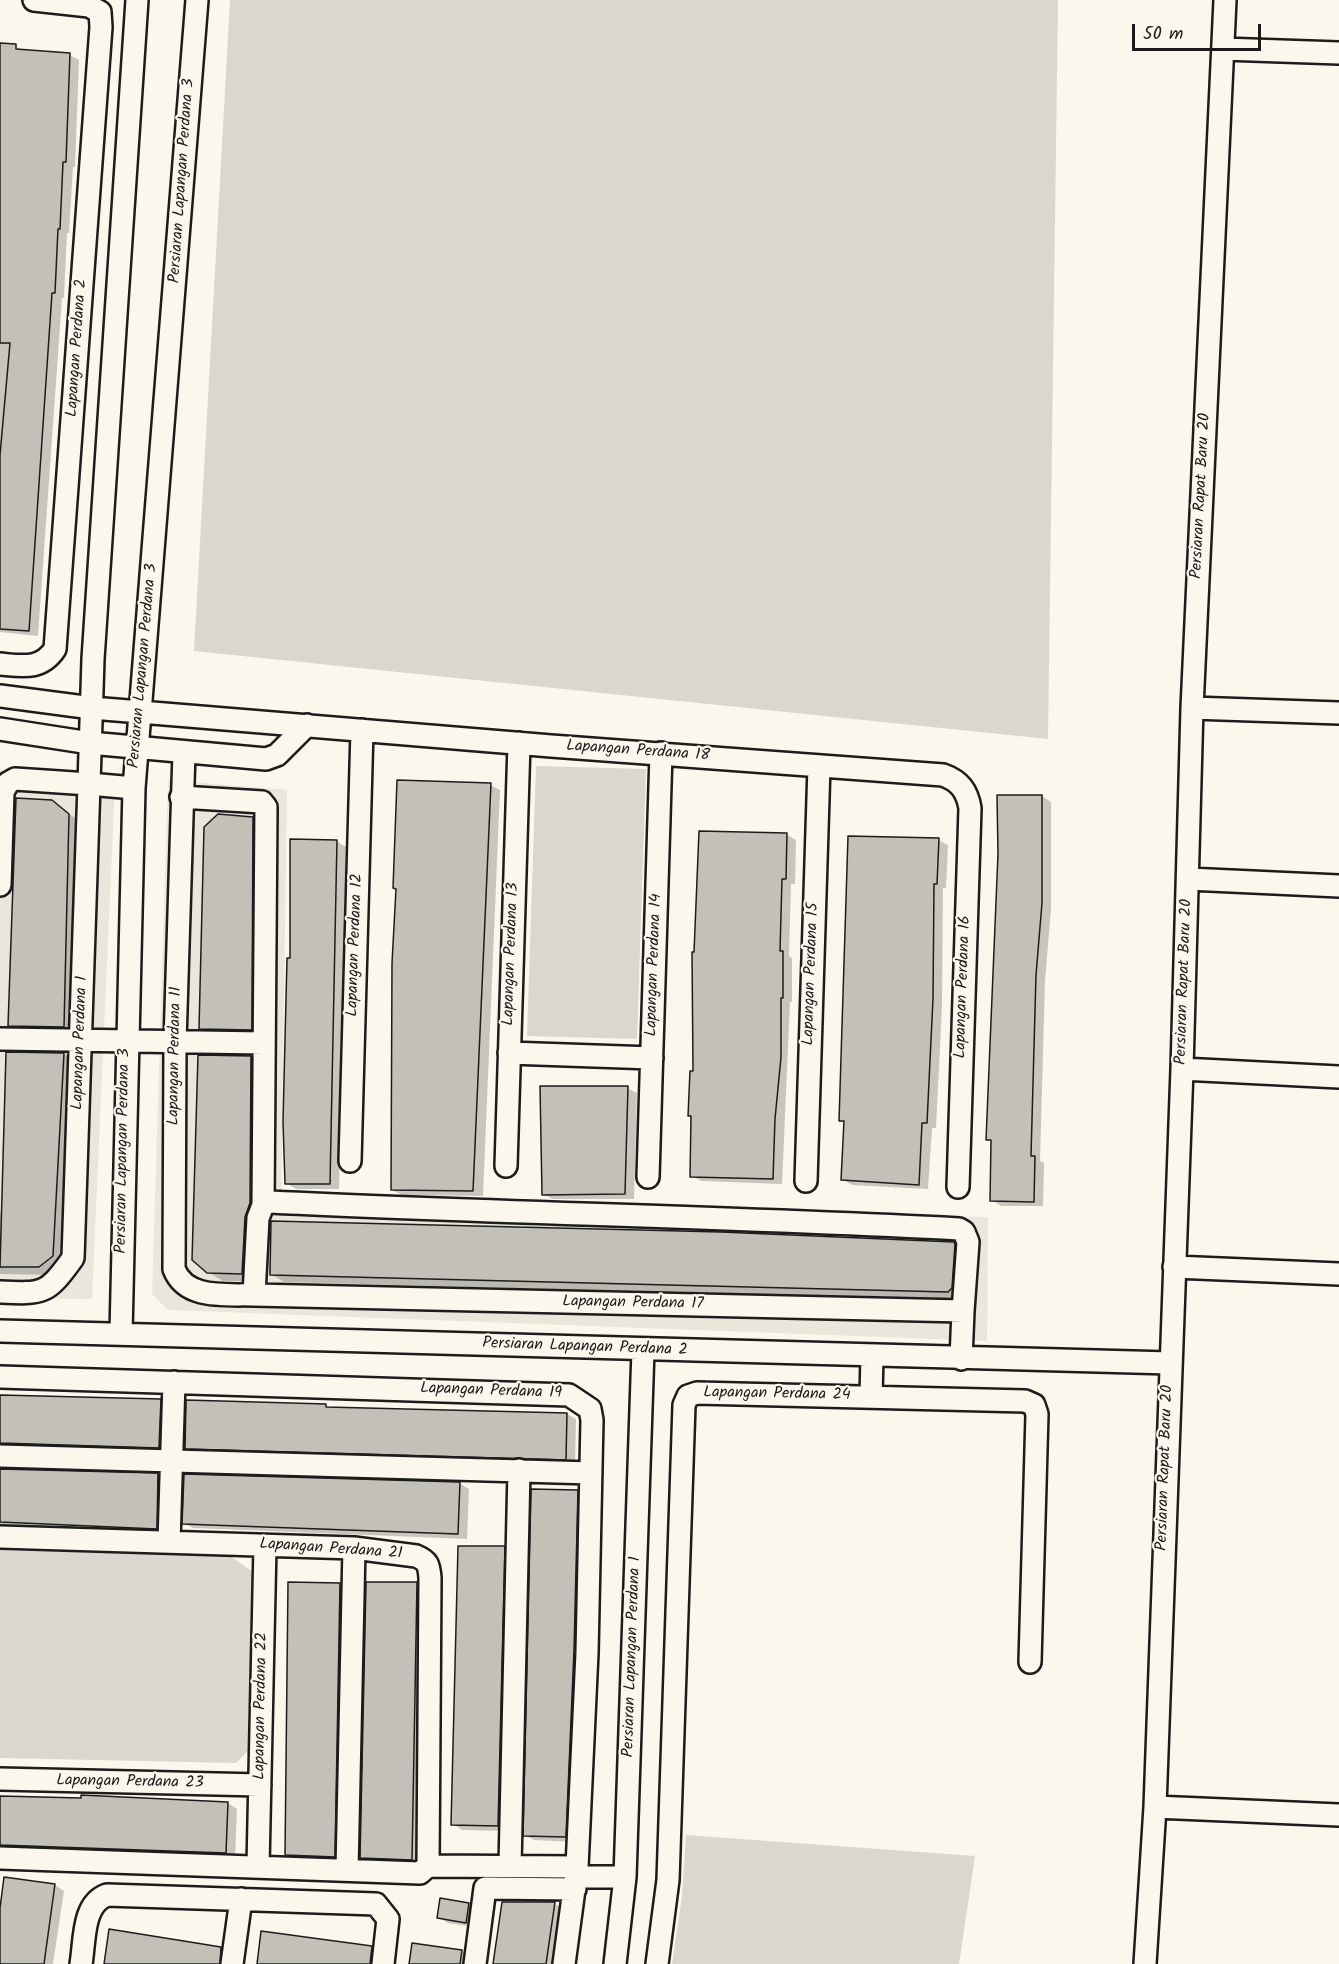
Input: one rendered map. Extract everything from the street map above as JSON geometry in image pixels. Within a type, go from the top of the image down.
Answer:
[{"type":"street","name":"Lapangan Perdana 2","points":[[0,664],[28,667],[41,664],[55,649],[100,39],[100,12],[89,6],[34,0]]},
{"type":"street","name":"Lapangan Perdana 1","points":[[0,1292],[37,1294],[56,1281],[73,1258],[90,743],[137,0]]},
{"type":"street","name":"Persiaran Lapangan Perdana 3","points":[[121,1333],[134,788],[197,0]]},
{"type":"street","name":"Persiaran Rapat Baru 20","points":[[1145,1964],[1155,1807],[1182,1069],[1192,708],[1225,0]]},
{"type":"street","points":[[1223,49],[1339,53]]},
{"type":"street","name":"Lapangan Perdana 18","points":[[0,696],[92,708],[943,776],[954,779],[963,788]]},
{"type":"street","points":[[1192,708],[1339,713]]},
{"type":"street","points":[[0,729],[90,743],[266,759],[277,755],[308,725]]},
{"type":"street","name":"Lapangan Perdana 12","points":[[350,1161],[362,730]]},
{"type":"street","name":"Lapangan Perdana 13","points":[[506,1166],[519,743]]},
{"type":"street","name":"Lapangan Perdana 11","points":[[184,752],[175,1042],[174,1269],[179,1281],[197,1292],[254,1295]]},
{"type":"street","name":"Lapangan Perdana 14","points":[[648,1177],[661,753]]},
{"type":"street","name":"Lapangan Perdana 15","points":[[806,1181],[819,766]]},
{"type":"street","points":[[0,885],[3,792],[8,783],[15,778],[134,788]]},
{"type":"street","name":"Lapangan Perdana 16","points":[[958,1187],[970,808],[963,788]]},
{"type":"street","points":[[181,797],[262,802],[266,807],[263,1205],[258,1218],[254,1295]]},
{"type":"street","points":[[1188,879],[1339,886]]},
{"type":"street","points":[[0,1039],[264,1043]]},
{"type":"street","points":[[509,1053],[652,1058]]},
{"type":"street","points":[[1182,1069],[1339,1077]]},
{"type":"street","points":[[263,1205],[270,1202],[492,1213],[736,1218],[959,1229],[964,1232],[968,1242],[961,1359]]},
{"type":"street","points":[[1174,1267],[1339,1274]]},
{"type":"street","name":"Lapangan Perdana 17","points":[[254,1295],[963,1311]]},
{"type":"street","name":"Persiaran Lapangan Perdana 2","points":[[0,1331],[1170,1363]]},
{"type":"street","name":"Persiaran Lapangan Perdana 1","points":[[615,1964],[626,1877],[643,1350]]},
{"type":"street","points":[[871,1397],[872,1356]]},
{"type":"street","name":"Lapangan Perdana 19","points":[[0,1377],[569,1395],[590,1409],[587,1653],[576,1878],[564,1964]]},
{"type":"street","points":[[169,1542],[174,1382]]},
{"type":"street","name":"Lapangan Perdana 24","points":[[657,1964],[668,1880],[685,1400],[697,1392],[1025,1401],[1034,1405],[1037,1414],[1029,1662]]},
{"type":"street","points":[[0,1456],[591,1473]]},
{"type":"street","points":[[510,1866],[519,1470]]},
{"type":"street","name":"Lapangan Perdana 21","points":[[0,1537],[354,1548],[416,1556],[429,1566],[428,1866]]},
{"type":"street","name":"Lapangan Perdana 22","points":[[258,1866],[265,1546]]},
{"type":"street","points":[[347,1870],[354,1548]]},
{"type":"street","name":"Lapangan Perdana 23","points":[[0,1779],[260,1785]]},
{"type":"street","points":[[1155,1807],[1339,1815]]},
{"type":"street","points":[[0,1858],[420,1873],[428,1866],[510,1866],[576,1878]]},
{"type":"street","points":[[475,1964],[485,1888],[576,1878],[626,1877]]},
{"type":"street","points":[[81,1964],[89,1912],[97,1899],[107,1895],[376,1904],[384,1911],[388,1929],[383,1964]]},
{"type":"street","points":[[232,1964],[241,1899]]},
{"type":"shaded area","points":[[230,0],[1058,0],[1048,739],[194,651]]},
{"type":"shaded area","points":[[536,766],[646,769],[637,1039],[527,1036]]},
{"type":"shaded area","points":[[0,770],[115,783],[92,1299],[0,1298]]},
{"type":"shaded area","points":[[168,780],[287,790],[281,1203],[988,1217],[987,1341],[168,1310],[152,1294]]},
{"type":"shaded area","points":[[0,1550],[230,1556],[253,1572],[249,1750],[236,1763],[0,1758]]},
{"type":"shaded area","points":[[686,1835],[975,1856],[959,1964],[672,1964],[682,1896]]},
{"type":"building","points":[[0,43],[16,44],[16,49],[70,53],[66,162],[63,162],[55,293],[52,293],[29,631],[0,629],[0,455],[10,343],[0,343]]},
{"type":"building","points":[[397,780],[491,783],[473,1191],[391,1190],[392,963],[396,889],[393,888]]},
{"type":"building","points":[[997,795],[1042,795],[1042,903],[1036,975],[1031,1156],[1035,1156],[1034,1202],[990,1201],[991,1140],[986,1140],[998,854]]},
{"type":"building","points":[[16,798],[52,800],[69,814],[64,1027],[8,1026]]},
{"type":"building","points":[[218,814],[253,817],[252,1030],[199,1029],[204,827]]},
{"type":"building","points":[[699,831],[787,833],[786,879],[782,879],[780,951],[783,951],[783,998],[781,998],[781,1057],[775,1119],[773,1179],[690,1177],[691,1116],[688,1116],[690,1071],[693,1071],[692,952],[694,952]]},
{"type":"building","points":[[848,836],[939,838],[937,884],[934,884],[933,999],[927,1123],[922,1123],[919,1185],[841,1180],[844,1121],[839,1121]]},
{"type":"building","points":[[290,839],[337,840],[330,1184],[285,1184],[283,1122],[287,958],[290,958]]},
{"type":"building","points":[[6,1052],[64,1053],[53,1256],[39,1267],[0,1267]]},
{"type":"building","points":[[198,1055],[251,1056],[250,1203],[245,1217],[242,1274],[207,1273],[192,1260]]},
{"type":"building","points":[[540,1086],[628,1086],[625,1194],[542,1195]]},
{"type":"building","points":[[271,1221],[721,1232],[954,1242],[955,1244],[952,1288],[948,1292],[270,1275]]},
{"type":"building","points":[[0,1395],[161,1399],[159,1448],[0,1443]]},
{"type":"building","points":[[186,1400],[326,1404],[326,1407],[567,1413],[566,1460],[185,1449]]},
{"type":"building","points":[[0,1469],[158,1473],[157,1529],[0,1522]]},
{"type":"building","points":[[184,1474],[460,1482],[458,1534],[182,1524]]},
{"type":"building","points":[[531,1489],[578,1490],[566,1837],[523,1836]]},
{"type":"building","points":[[458,1546],[505,1546],[498,1826],[451,1825]]},
{"type":"building","points":[[288,1582],[340,1583],[335,1857],[285,1855]]},
{"type":"building","points":[[366,1582],[417,1582],[412,1860],[360,1858]]},
{"type":"building","points":[[81,1795],[228,1802],[226,1853],[0,1845],[0,1796],[81,1798]]},
{"type":"building","points":[[4,1877],[55,1884],[44,1964],[0,1964],[0,1908]]},
{"type":"building","points":[[440,1898],[469,1903],[466,1923],[437,1918]]},
{"type":"building","points":[[502,1902],[555,1902],[546,1964],[493,1964]]},
{"type":"building","points":[[109,1929],[221,1947],[220,1964],[104,1964]]},
{"type":"building","points":[[261,1931],[372,1946],[370,1964],[257,1964]]},
{"type":"building","points":[[412,1943],[462,1950],[460,1964],[409,1964]]}]
